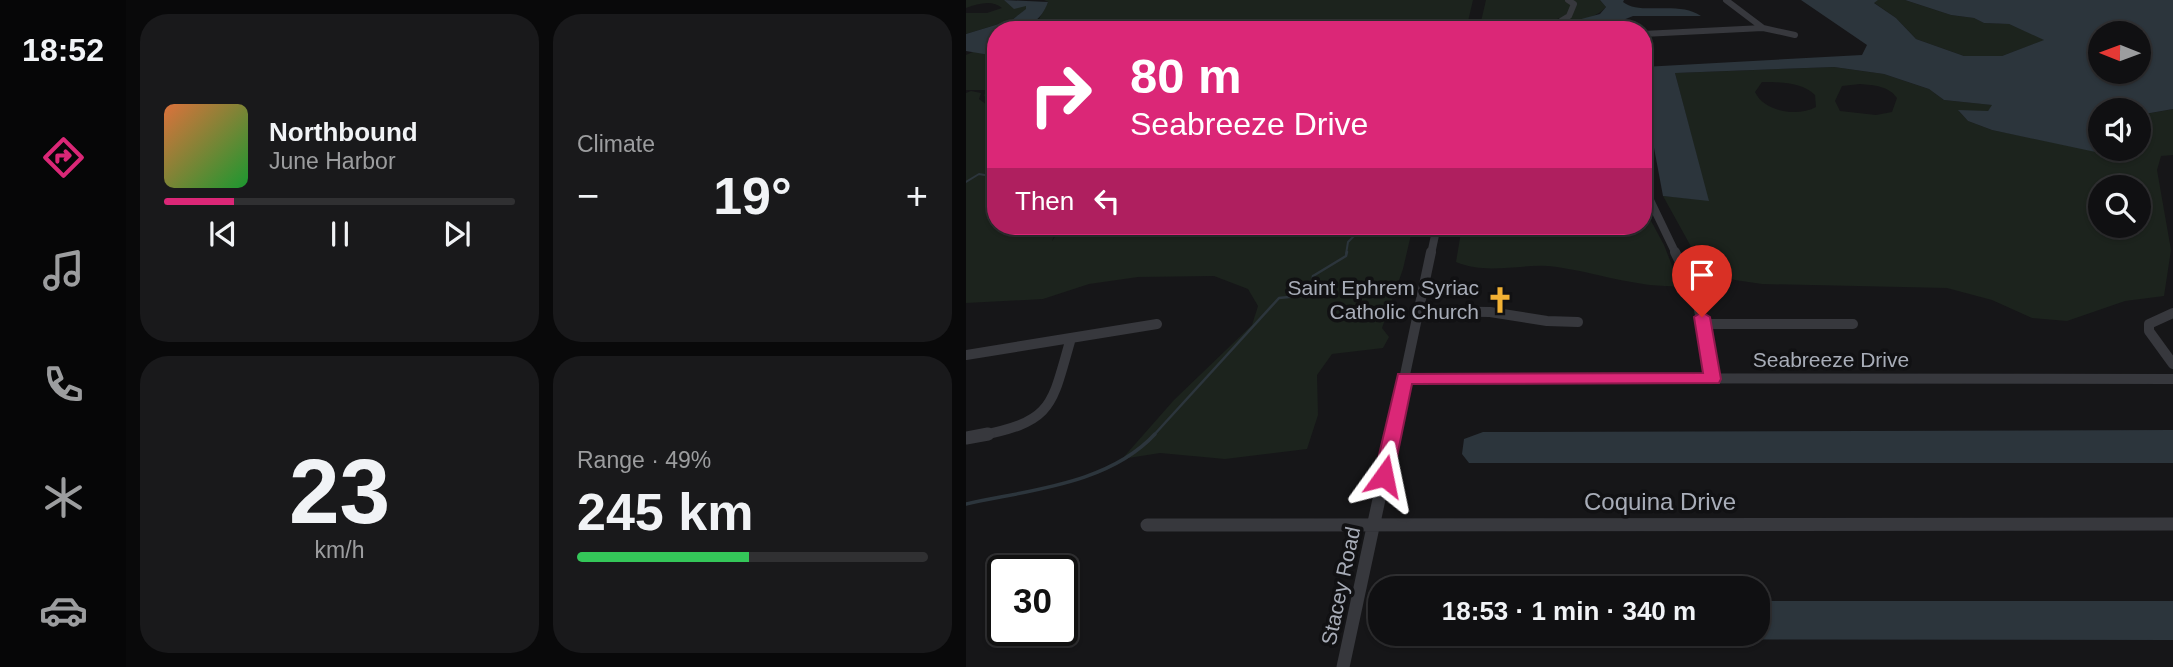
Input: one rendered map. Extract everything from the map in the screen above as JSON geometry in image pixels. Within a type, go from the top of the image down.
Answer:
[{"type":"street","points":[[1561,21],[1574,9],[1574,4],[1568,0]]},
{"type":"street","points":[[1726,0],[1763,28]]},
{"type":"street","points":[[1652,34],[1763,28],[1796,35]]},
{"type":"street","points":[[1652,204],[1688,274],[1703,324],[1713,379]]},
{"type":"street","name":"Stacey Road","points":[[1343,667],[1435,235]]},
{"type":"street","points":[[1419,312],[1490,312],[1547,321],[1578,322]]},
{"type":"street","points":[[2173,313],[2149,324],[2149,331],[2173,364]]},
{"type":"street","points":[[966,355],[1157,324]]},
{"type":"street","points":[[1703,324],[1853,324]]},
{"type":"street","points":[[966,438],[1015,429],[1036,419],[1053,402],[1071,338]]},
{"type":"street","name":"Seabreeze Drive","points":[[1404,378],[2173,379]]},
{"type":"street","name":"Coquina Drive","points":[[1147,525],[2173,524]]},
{"type":"shaded area","points":[[966,0],[1004,0],[1018,6],[1026,5],[1027,9],[1012,20],[987,21],[987,28],[966,34],[966,13],[987,13],[1002,8],[986,3],[966,8]]},
{"type":"shaded area","points":[[1004,0],[1048,2],[1035,21],[1009,21],[1026,9],[1026,6],[1014,9]]},
{"type":"shaded area","points":[[1044,0],[1473,0],[1468,21],[1036,21],[1048,2]]},
{"type":"shaded area","points":[[1486,0],[1600,0],[1606,7],[1596,15],[1584,19],[1481,21]]},
{"type":"shaded area","points":[[1600,0],[1624,0],[1623,2],[1630,6],[1639,8],[1682,9],[1701,16],[1633,16],[1621,21],[1574,21],[1600,14],[1606,7]]},
{"type":"shaded area","points":[[1801,0],[1878,0],[1874,3],[1896,18],[1916,39],[1964,56],[2002,56],[2044,40],[2009,24],[1984,23],[1905,0],[2173,0],[2173,109],[2151,113],[2151,98],[2088,98],[2088,150],[1992,130],[1968,121],[1958,110],[1988,111],[1992,105],[1944,100],[1929,89],[1884,74],[1834,67],[1675,73],[1709,201],[1663,196],[1652,137],[1652,67],[1862,55],[1867,45]]},
{"type":"shaded area","points":[[1905,0],[1984,23],[2009,24],[2045,40],[2002,56],[1964,56],[1916,39],[1896,18],[1873,2]]},
{"type":"shaded area","points":[[987,28],[987,54],[966,51],[966,34]]},
{"type":"shaded area","points":[[975,51],[987,54],[987,90],[966,90],[966,55]]},
{"type":"shaded area","points":[[1834,67],[1884,74],[1929,89],[1944,100],[1993,105],[1988,111],[1959,111],[1968,121],[1992,130],[2088,150],[2088,161],[2151,161],[2151,113],[2173,109],[2173,155],[2161,156],[2157,170],[2171,250],[2164,296],[2125,301],[2067,321],[2032,318],[1992,300],[1947,288],[1762,284],[1735,280],[1704,270],[1663,196],[1708,200],[1675,73]],"holes":[[[1762,82],[1804,87],[1810,91],[1815,95],[1816,107],[1800,112],[1782,111],[1766,104],[1755,92]],[[1842,86],[1876,86],[1894,94],[1897,98],[1892,112],[1876,115],[1840,111],[1835,101]]]},
{"type":"shaded area","points":[[966,93],[981,93],[979,99],[987,105],[987,235],[1054,235],[1052,241],[1056,235],[1411,235],[1403,269],[1382,328],[1389,337],[1383,348],[1332,354],[1317,375],[1318,415],[1307,449],[1225,459],[1160,453],[1122,459],[1174,400],[1252,325],[1258,306],[1248,289],[1214,276],[1138,277],[1089,284],[1043,299],[966,303]]},
{"type":"shaded area","points":[[1652,223],[1680,286],[1633,282],[1557,267],[1481,268],[1456,262],[1460,235],[1652,235]]},
{"type":"shaded area","points":[[2173,430],[2173,463],[1469,463],[1462,454],[1464,439],[1483,432]]},
{"type":"shaded area","points":[[1770,601],[2173,601],[2173,640],[1770,639]]},
{"type":"waterway","points":[[966,182],[979,174],[987,175]]},
{"type":"waterway","points":[[1346,254],[1348,242],[1355,235]]},
{"type":"waterway","points":[[1154,435],[1279,298],[1299,296],[1311,288],[1313,276],[1346,256],[1347,252]]},
{"type":"waterway","points":[[966,504],[1041,489],[1092,474],[1136,451],[1154,435]]},
{"type":"place","name":"Saint Ephrem Syriac Catholic Church","points":[[1500,300]]},
{"type":"route","points":[[1384,476],[1404,378],[1713,379],[1702,317]]}]
